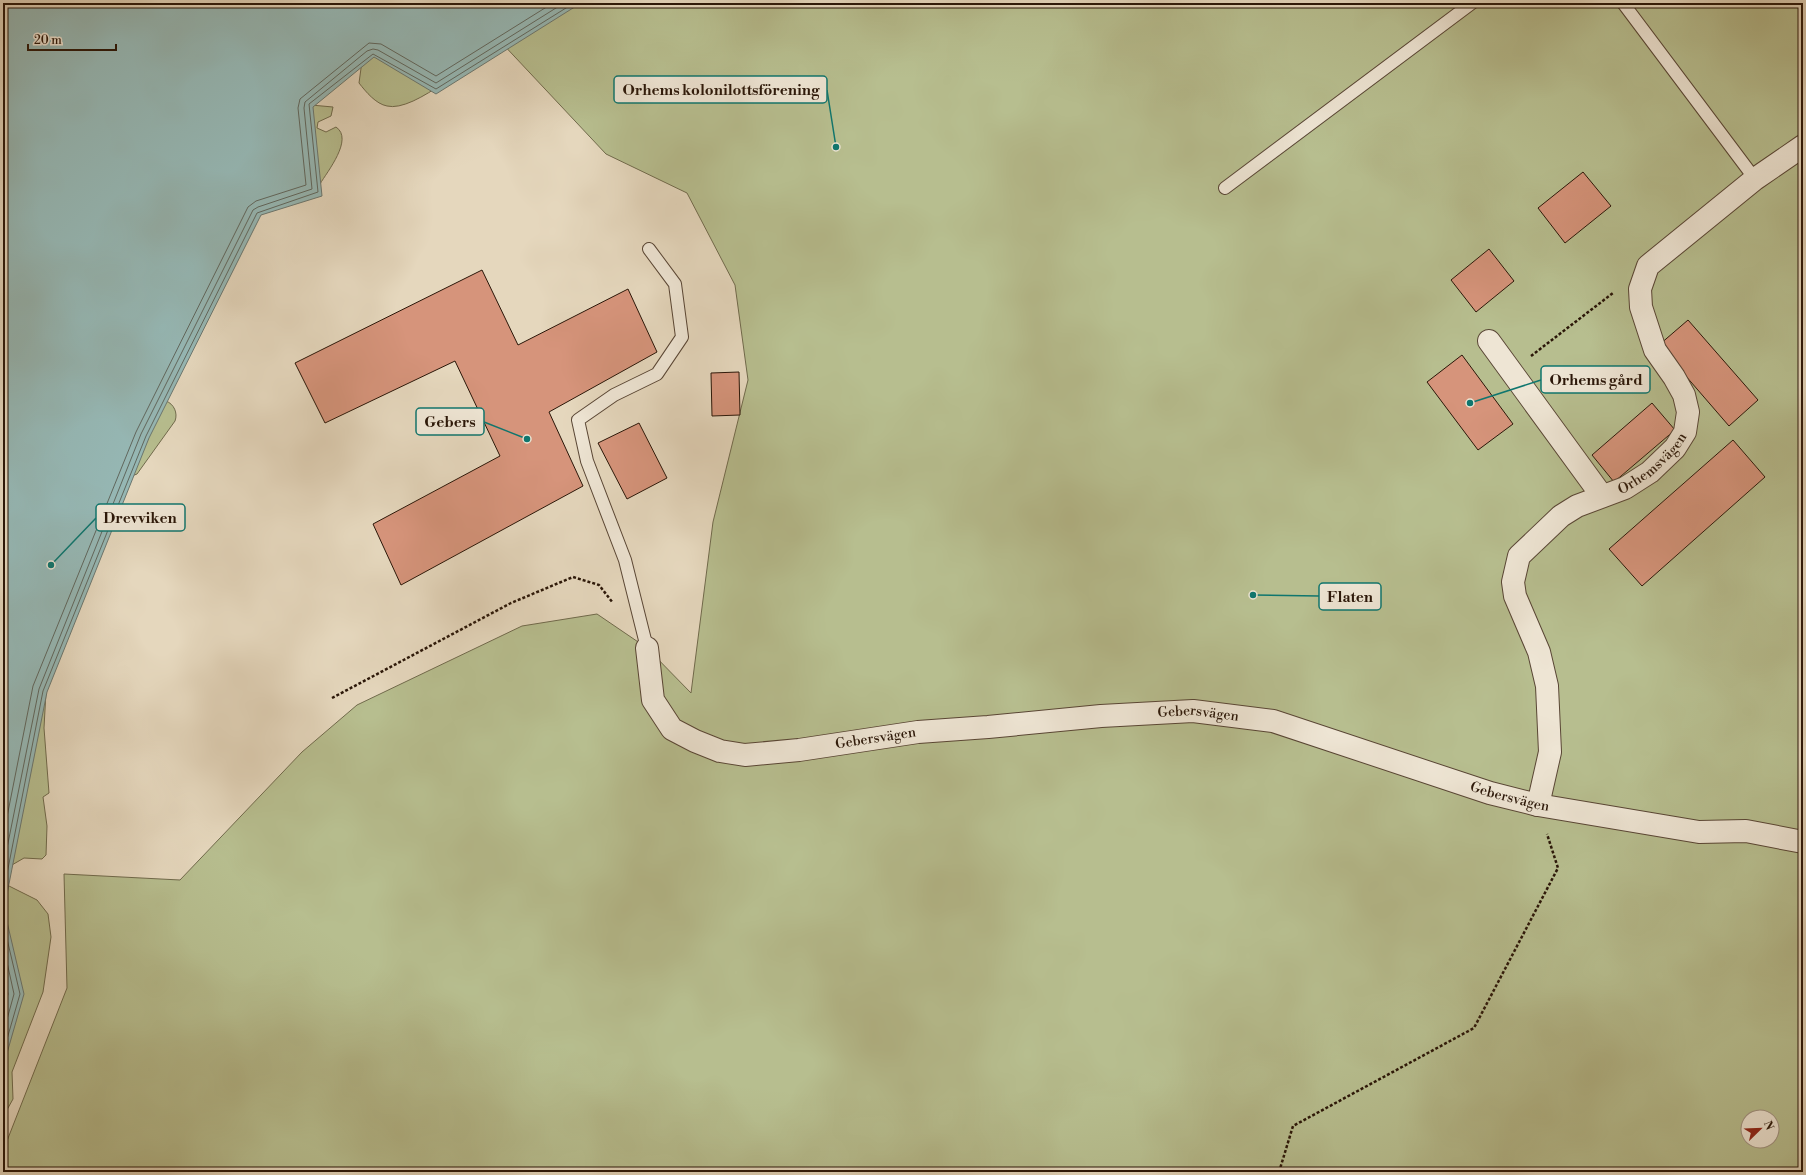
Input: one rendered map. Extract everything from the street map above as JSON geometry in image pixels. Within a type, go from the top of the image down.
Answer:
[{"type":"street","points":[[1648,266],[1754,179],[1803,146]]},
{"type":"street","name":"Orhemsvägen","points":[[1538,805],[1550,752],[1547,686],[1539,652],[1518,607],[1515,596],[1513,582],[1519,556],[1561,516],[1577,506],[1625,488],[1650,472],[1675,448],[1685,432],[1688,412],[1684,395],[1674,377],[1655,350],[1641,307],[1640,289],[1648,266]]},
{"type":"street","points":[[1489,342],[1602,496]]},
{"type":"street","name":"Gebersvägen","points":[[647,648],[653,700],[672,729],[696,742],[720,751],[745,755],[799,750],[918,732],[1101,716],[1193,711],[1273,721],[1490,792],[1538,805],[1699,832],[1746,831],[1803,842]]},
{"type":"lane","points":[[1225,188],[1472,3]]},
{"type":"lane","points":[[1623,3],[1754,179]]},
{"type":"lane","points":[[647,648],[625,560],[586,461],[578,420],[614,395],[657,374],[682,337],[675,284],[649,249]]},
{"type":"path","points":[[1511,372],[1648,266]]},
{"type":"path","points":[[332,698],[511,604],[573,577],[599,585],[613,604]]},
{"type":"path","points":[[1279,1172],[1293,1126],[1474,1028],[1558,868],[1538,805]]},
{"type":"green space","points":[[3,3],[1803,3],[1803,1172],[3,1172],[3,1151],[67,988],[64,874],[180,880],[302,752],[357,705],[522,626],[597,614],[647,648],[691,693],[713,522],[748,380],[735,285],[687,193],[606,154],[499,40],[429,93],[399,106],[383,105],[368,94],[359,83],[362,61],[311,105],[333,107],[331,116],[318,122],[317,128],[326,132],[336,127],[341,132],[341,147],[337,156],[320,184],[264,190],[166,401],[169,402],[175,409],[175,421],[137,474],[129,477],[49,637],[44,728],[49,793],[43,797],[47,826],[46,855],[42,859],[24,858],[5,869]]},
{"type":"green space","points":[[3,883],[37,900],[48,914],[51,937],[43,992],[12,1072],[13,1099],[3,1117]]},
{"type":"water","points":[[3,3],[581,3],[436,94],[374,57],[313,107],[322,196],[261,215],[149,438],[47,692],[4,909],[24,994],[3,1067]]},
{"type":"building","points":[[1583,172],[1611,206],[1565,243],[1538,208]]},
{"type":"building","points":[[1489,249],[1514,281],[1476,312],[1451,280]]},
{"type":"building","points":[[482,270],[518,345],[628,289],[657,352],[549,412],[583,486],[401,585],[373,524],[500,456],[455,361],[325,423],[295,363]]},
{"type":"building","points":[[1688,320],[1758,400],[1729,426],[1659,345]]},
{"type":"building","points":[[1462,355],[1513,424],[1478,450],[1427,382]]},
{"type":"building","points":[[739,372],[740,415],[712,416],[711,373]]},
{"type":"building","points":[[1652,403],[1675,430],[1614,482],[1592,455]]},
{"type":"building","points":[[639,423],[667,478],[627,499],[598,443]]},
{"type":"building","points":[[1733,440],[1765,477],[1642,586],[1609,549]]},
{"type":"place","name":"Orhems kolonilottsförening","points":[[836,147]]},
{"type":"place","name":"Orhems gård","points":[[1470,403]]},
{"type":"place","name":"Gebers","points":[[527,439]]},
{"type":"place","name":"Drevviken","points":[[51,565]]},
{"type":"place","name":"Flaten","points":[[1253,595]]}]
